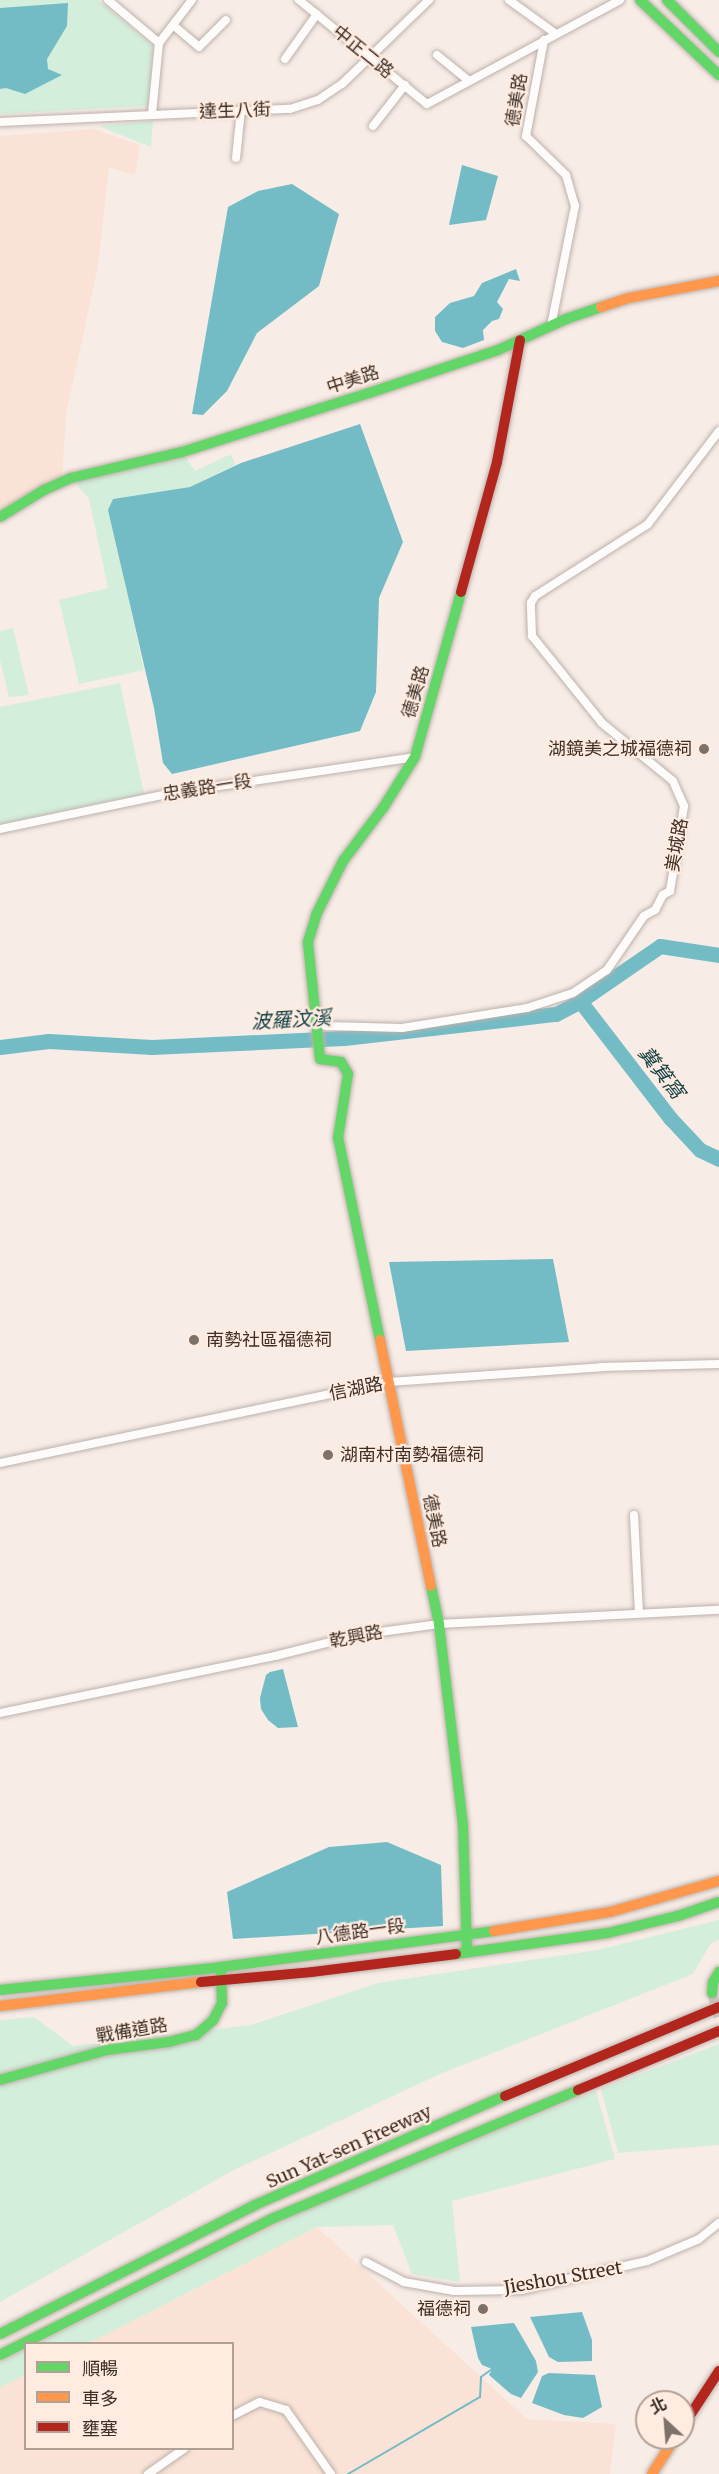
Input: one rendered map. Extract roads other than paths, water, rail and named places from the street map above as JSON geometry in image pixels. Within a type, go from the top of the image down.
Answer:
[{"type":"main road","points":[[640,0],[685,40],[719,75]]},
{"type":"main road","points":[[667,0],[719,52]]},
{"type":"main road","name":"中美路","points":[[0,517],[44,490],[71,478],[182,452],[380,389],[498,350],[551,326],[629,298],[719,281]]},
{"type":"main road","name":"德美路","points":[[468,1951],[463,1825],[438,1624],[338,1138],[348,1074],[341,1062],[320,1059],[308,942],[316,915],[343,861],[383,808],[415,757],[497,462],[520,340]]},
{"type":"main road","name":"八德路一段","points":[[0,1989],[221,1967],[467,1934],[610,1912],[719,1881]]},
{"type":"main road","name":"八德路一段","points":[[0,2006],[220,1980],[312,1972],[608,1933],[719,1902]]},
{"type":"main road","name":"戰備道路","points":[[0,2080],[107,2050],[169,2042],[196,2035],[213,2020],[222,2003],[221,1967]]},
{"type":"main road","points":[[712,1993],[713,1982],[719,1972]]},
{"type":"main road","name":"Sun Yat-sen Freeway","points":[[0,2334],[255,2205],[588,2060],[719,2007]]},
{"type":"main road","name":"Sun Yat-sen Freeway","points":[[26,2342],[274,2218],[719,2031]]},
{"type":"main road","name":"Sun Yat-sen Freeway","points":[[0,2355],[24,2343]]},
{"type":"main road","points":[[695,2408],[719,2371]]},
{"type":"main road","points":[[652,2474],[667,2450]]},
{"type":"street","points":[[108,0],[159,43]]},
{"type":"street","points":[[152,114],[159,43],[192,0]]},
{"type":"street","name":"中正二路","points":[[299,0],[427,104],[469,81]]},
{"type":"street","name":"達生八街","points":[[0,122],[290,109],[318,100],[342,84],[429,0]]},
{"type":"street","points":[[509,0],[556,34]]},
{"type":"street","points":[[437,55],[469,81],[620,0]]},
{"type":"street","points":[[285,59],[317,14]]},
{"type":"street","points":[[173,25],[199,47],[226,20]]},
{"type":"street","name":"德美路","points":[[544,40],[526,136],[566,175],[575,206],[551,326]]},
{"type":"street","points":[[373,126],[405,85]]},
{"type":"street","points":[[236,158],[241,110]]},
{"type":"street","name":"美城路","points":[[315,1026],[402,1028],[527,1008],[573,993],[607,970],[644,916],[655,910],[663,895],[670,891],[684,806],[673,781],[602,723],[532,636],[531,603],[535,596],[648,524],[719,431]]},
{"type":"street","name":"忠義路一段","points":[[0,829],[172,793],[415,757]]},
{"type":"street","name":"信湖路","points":[[0,1463],[389,1382],[601,1368],[719,1364]]},
{"type":"street","points":[[634,1515],[639,1613]]},
{"type":"street","name":"乾興路","points":[[0,1713],[275,1656],[358,1635],[438,1624],[719,1610]]},
{"type":"street","name":"Jieshou Street","points":[[366,2262],[404,2282],[414,2284],[454,2291],[520,2290],[647,2261],[699,2239],[719,2223]]},
{"type":"street","points":[[234,2415],[260,2402],[286,2410],[331,2474]]},
{"type":"street","points":[[148,2474],[181,2450]]},
{"type":"water","points":[[68,3],[67,26],[47,59],[48,69],[62,75],[25,94],[6,88],[0,89],[0,8]]},
{"type":"water","points":[[462,165],[498,176],[486,220],[449,225]]},
{"type":"water","points":[[292,184],[339,214],[319,286],[257,333],[227,391],[203,415],[192,414],[228,207],[258,191]]},
{"type":"water","points":[[516,269],[520,281],[509,279],[497,302],[503,309],[499,319],[492,321],[483,330],[484,340],[463,348],[442,342],[435,331],[435,317],[450,303],[474,296],[482,283]]},
{"type":"water","points":[[360,424],[403,542],[379,598],[376,692],[360,731],[172,774],[163,763],[154,708],[108,510],[113,499],[190,487],[241,463]]},
{"type":"water","points":[[553,1259],[569,1342],[406,1351],[389,1262]]},
{"type":"water","points":[[283,1669],[298,1727],[278,1728],[268,1720],[261,1709],[260,1698],[266,1675]]},
{"type":"water","points":[[387,1842],[441,1865],[443,1926],[233,1939],[227,1892],[329,1847]]},
{"type":"water","points":[[582,2312],[592,2340],[592,2361],[558,2362],[549,2357],[530,2317]]},
{"type":"water","points":[[514,2323],[536,2361],[538,2372],[521,2398],[511,2394],[489,2375],[492,2369],[482,2365],[478,2358],[471,2327]]},
{"type":"water","points":[[549,2373],[595,2375],[602,2407],[583,2418],[564,2415],[532,2403],[542,2376]]},
{"type":"waterway","name":"波羅汶溪","points":[[0,1047],[49,1041],[152,1047],[344,1038],[556,1014],[580,1001],[660,946],[719,955]]},
{"type":"waterway","name":"糞箕窩","points":[[580,1001],[671,1119],[700,1150],[719,1159]]},
{"type":"waterway","points":[[348,2474],[480,2397],[481,2377],[492,2369]]},
{"type":"tunnel","points":[[712,1993],[719,2019]]},
{"type":"place","name":"湖鏡美之城福德祠","points":[[704,749]]},
{"type":"place","name":"南勢社區福德祠","points":[[194,1340]]},
{"type":"place","name":"湖南村南勢福德祠","points":[[328,1455]]},
{"type":"place","name":"福德祠","points":[[483,2309]]}]
